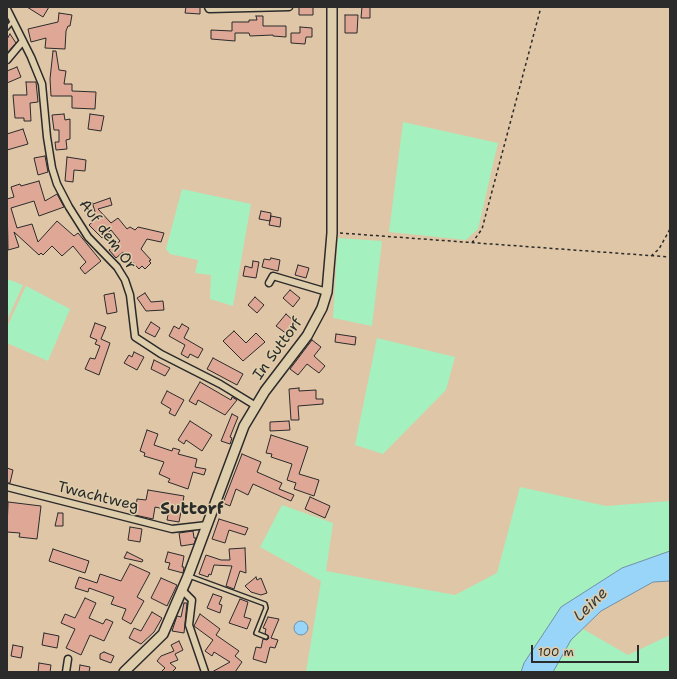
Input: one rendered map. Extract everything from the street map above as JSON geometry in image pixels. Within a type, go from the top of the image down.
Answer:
[{"type":"main road","name":"In Suttorf","points":[[124,672],[163,634],[208,525],[237,444],[256,406],[307,336],[322,308],[328,292],[332,233],[332,7]]},
{"type":"street","points":[[208,7],[208,9],[288,7]]},
{"type":"street","name":"Auf dem Or","points":[[7,10],[32,58],[42,84],[47,137],[52,168],[57,184],[69,207],[88,237],[117,267],[125,280],[130,295],[133,331],[137,340],[220,384],[256,406]]},
{"type":"street","points":[[7,60],[23,41]]},
{"type":"street","points":[[269,283],[273,276],[328,292]]},
{"type":"street","name":"Twachtweg","points":[[7,487],[172,529],[208,525]]},
{"type":"street","points":[[182,590],[192,600],[190,625],[205,672]]},
{"type":"street","points":[[66,672],[68,659]]},
{"type":"lane","points":[[7,28],[13,21]]},
{"type":"lane","points":[[188,576],[265,604],[266,608],[256,633],[266,637]]},
{"type":"path","points":[[472,243],[482,229],[541,7]]},
{"type":"path","points":[[651,256],[659,249],[670,229]]},
{"type":"path","points":[[332,233],[670,258]]},
{"type":"green space","points":[[403,122],[498,143],[478,229],[466,240],[389,232]]},
{"type":"green space","points":[[182,189],[251,204],[233,306],[210,299],[211,275],[195,273],[198,260],[170,254],[166,249]]},
{"type":"green space","points":[[338,238],[382,241],[372,326],[333,318]]},
{"type":"green space","points":[[7,279],[23,285],[7,320]]},
{"type":"green space","points":[[26,286],[70,309],[48,361],[7,343],[7,327]]},
{"type":"green space","points":[[377,338],[455,357],[446,390],[383,454],[355,445]]},
{"type":"green space","points":[[520,487],[606,506],[670,501],[670,551],[622,568],[561,607],[524,663],[521,672],[306,672],[321,581],[260,547],[282,505],[333,523],[326,571],[455,595],[497,573]]},
{"type":"green space","points":[[583,629],[628,655],[670,635],[670,672],[553,672],[571,640]]},
{"type":"water","name":"Leine","points":[[670,551],[670,581],[653,582],[601,611],[571,640],[553,672],[521,672],[524,663],[561,607],[622,568]]},
{"type":"water","points":[[301,621],[306,623],[308,628],[306,633],[301,635],[296,633],[294,628],[296,623]]},
{"type":"building","points":[[27,7],[49,7],[43,17]]},
{"type":"building","points":[[186,7],[200,7],[200,14],[185,13]]},
{"type":"building","points":[[299,7],[313,7],[313,15],[299,15]]},
{"type":"building","points":[[362,7],[370,7],[370,18],[361,18]]},
{"type":"building","points":[[59,13],[72,15],[70,26],[68,26],[66,31],[65,49],[45,48],[46,38],[31,42],[28,29],[58,22]]},
{"type":"building","points":[[345,15],[358,15],[357,33],[345,33]]},
{"type":"building","points":[[256,16],[263,16],[263,26],[286,26],[286,37],[273,35],[250,36],[249,33],[235,33],[235,41],[211,39],[211,30],[232,31],[232,22],[249,22],[249,20],[257,20]]},
{"type":"building","points":[[300,27],[312,28],[312,37],[306,37],[305,44],[291,43],[291,33],[300,33]]},
{"type":"building","points":[[10,34],[16,43],[7,53],[7,39]]},
{"type":"building","points":[[53,51],[56,51],[59,70],[66,71],[64,84],[72,84],[72,91],[96,92],[95,109],[72,108],[72,96],[51,96],[50,79]]},
{"type":"building","points":[[17,67],[21,77],[7,83],[7,71]]},
{"type":"building","points":[[26,82],[36,82],[38,102],[30,103],[31,121],[24,121],[24,118],[15,118],[13,95],[27,95]]},
{"type":"building","points":[[64,114],[65,120],[70,119],[70,139],[66,140],[67,149],[56,150],[55,142],[59,142],[59,130],[54,130],[52,115]]},
{"type":"building","points":[[90,114],[104,116],[101,131],[88,129]]},
{"type":"building","points":[[23,129],[28,144],[7,150],[7,134]]},
{"type":"building","points":[[45,156],[48,172],[38,175],[34,158]]},
{"type":"building","points":[[67,157],[86,160],[85,171],[74,170],[73,182],[65,181]]},
{"type":"building","points":[[39,181],[45,201],[57,194],[64,207],[39,216],[34,201],[11,208],[17,228],[32,224],[38,242],[57,221],[74,236],[78,233],[101,261],[85,274],[80,268],[86,262],[73,246],[62,256],[52,246],[43,255],[41,253],[39,255],[14,232],[19,247],[8,250],[7,199],[14,197],[11,187]]},
{"type":"building","points":[[110,198],[112,205],[98,209],[111,223],[118,218],[127,229],[130,227],[135,230],[138,227],[164,233],[161,242],[147,239],[141,249],[151,260],[149,261],[151,263],[145,269],[142,266],[139,269],[123,252],[116,258],[109,250],[120,241],[111,230],[102,238],[89,225],[97,218],[92,202],[93,204]]},
{"type":"building","points":[[261,211],[271,213],[270,221],[259,219]]},
{"type":"building","points":[[271,216],[281,218],[280,227],[269,225]]},
{"type":"building","points":[[271,258],[280,260],[278,271],[262,267],[264,259],[270,260]]},
{"type":"building","points":[[253,261],[259,262],[256,278],[243,276],[245,266],[252,268]]},
{"type":"building","points":[[298,265],[309,268],[306,278],[295,275]]},
{"type":"building","points":[[290,290],[300,298],[293,307],[283,298]]},
{"type":"building","points":[[114,293],[117,312],[107,314],[104,295]]},
{"type":"building","points":[[145,293],[151,302],[163,301],[164,310],[146,311],[137,298]]},
{"type":"building","points":[[255,297],[264,305],[257,313],[248,305]]},
{"type":"building","points":[[286,314],[296,323],[287,334],[276,326]]},
{"type":"building","points":[[151,322],[160,328],[155,337],[145,332]]},
{"type":"building","points":[[95,323],[106,327],[101,339],[110,343],[99,375],[85,369],[90,358],[95,359],[100,346],[95,344],[97,340],[90,337]]},
{"type":"building","points":[[182,324],[189,328],[184,338],[203,349],[198,358],[190,354],[188,358],[181,354],[185,345],[169,336],[174,326],[179,329]]},
{"type":"building","points":[[234,331],[246,343],[256,333],[265,342],[243,361],[223,341]]},
{"type":"building","points":[[336,334],[356,337],[355,345],[335,342]]},
{"type":"building","points":[[312,340],[321,347],[314,356],[325,366],[319,373],[307,364],[298,375],[290,369]]},
{"type":"building","points":[[134,352],[144,357],[137,370],[124,363],[129,355],[132,357]]},
{"type":"building","points":[[213,358],[243,374],[237,385],[207,369]]},
{"type":"building","points":[[154,360],[170,368],[165,376],[151,369]]},
{"type":"building","points":[[200,382],[231,400],[232,397],[237,400],[225,415],[198,400],[196,405],[189,401]]},
{"type":"building","points":[[299,388],[299,391],[316,390],[316,399],[323,399],[323,404],[298,406],[299,420],[291,420],[289,389]]},
{"type":"building","points":[[167,391],[184,400],[175,416],[169,413],[171,409],[161,403]]},
{"type":"building","points":[[232,414],[238,417],[230,437],[232,438],[230,444],[221,441]]},
{"type":"building","points":[[190,421],[212,435],[202,451],[186,440],[184,444],[178,440]]},
{"type":"building","points":[[289,421],[290,430],[270,431],[270,422]]},
{"type":"building","points":[[147,430],[158,434],[154,445],[172,451],[173,448],[180,450],[178,454],[197,459],[195,467],[206,469],[204,475],[193,472],[188,489],[168,482],[170,479],[159,474],[164,462],[144,456],[145,453],[140,451]]},
{"type":"building","points":[[271,435],[308,447],[299,474],[319,480],[314,496],[294,489],[296,483],[287,480],[292,464],[271,457],[272,454],[266,453]]},
{"type":"building","points":[[242,454],[261,462],[257,472],[282,483],[279,489],[294,495],[291,501],[253,484],[248,495],[236,489],[230,506],[223,503]]},
{"type":"building","points":[[7,468],[13,470],[10,483],[7,483]]},
{"type":"building","points":[[148,490],[184,496],[179,522],[167,520],[169,510],[155,507],[153,519],[135,515],[137,499],[146,500]]},
{"type":"building","points":[[310,497],[330,506],[325,518],[305,509]]},
{"type":"building","points":[[8,502],[41,506],[37,539],[19,537],[20,533],[7,532]]},
{"type":"building","points":[[58,513],[63,513],[63,526],[55,526]]},
{"type":"building","points":[[219,519],[248,528],[245,535],[229,530],[225,543],[212,539]]},
{"type":"building","points":[[130,527],[142,529],[140,542],[128,540]]},
{"type":"building","points":[[193,531],[194,538],[196,538],[194,544],[181,546],[179,533]]},
{"type":"building","points":[[245,548],[246,573],[240,571],[234,589],[226,586],[232,566],[214,565],[211,575],[209,574],[208,577],[199,574],[206,555],[221,560],[230,560],[229,549]]},
{"type":"building","points":[[53,549],[89,561],[85,573],[49,561]]},
{"type":"building","points":[[127,552],[143,560],[142,562],[124,558]]},
{"type":"building","points":[[168,552],[184,556],[182,567],[184,567],[183,573],[168,569],[170,563],[165,562]]},
{"type":"building","points":[[130,564],[150,573],[137,597],[144,601],[131,624],[122,619],[126,609],[111,604],[114,597],[89,588],[88,592],[75,588],[79,577],[97,583],[100,574],[121,581]]},
{"type":"building","points":[[256,577],[257,580],[261,578],[267,593],[261,595],[251,592],[245,586]]},
{"type":"building","points":[[161,578],[177,585],[167,606],[151,598]]},
{"type":"building","points":[[213,594],[222,597],[219,604],[222,605],[220,613],[207,608]]},
{"type":"building","points":[[85,598],[96,603],[89,618],[103,624],[106,619],[113,622],[104,641],[90,635],[81,655],[66,648],[75,629],[61,623],[65,614],[75,618]]},
{"type":"building","points":[[240,599],[248,602],[244,617],[251,619],[247,629],[229,623]]},
{"type":"building","points":[[184,603],[187,603],[184,633],[172,631],[177,616],[181,617]]},
{"type":"building","points":[[152,612],[162,618],[154,632],[141,644],[129,638],[134,628],[141,631]]},
{"type":"building","points":[[200,614],[220,629],[216,635],[239,651],[235,656],[242,662],[235,672],[212,672],[230,662],[214,652],[212,656],[205,651],[213,640],[194,626]]},
{"type":"building","points":[[268,617],[279,619],[271,638],[278,640],[275,648],[270,647],[266,663],[253,659],[256,647],[261,648],[263,639],[267,640],[269,638],[265,633],[266,629],[263,628]]},
{"type":"building","points":[[44,633],[59,636],[57,648],[42,645]]},
{"type":"building","points":[[179,641],[183,650],[175,654],[178,660],[170,663],[176,668],[172,672],[161,672],[165,668],[157,661],[161,656],[174,651],[171,645]]},
{"type":"building","points":[[13,645],[23,647],[21,658],[11,656]]},
{"type":"building","points":[[104,652],[114,656],[111,663],[100,659],[100,654]]},
{"type":"building","points":[[39,663],[51,665],[50,672],[38,672]]},
{"type":"building","points":[[80,665],[90,667],[89,672],[79,672]]},
{"type":"district","name":"Suttorf","points":[[192,510]]}]
